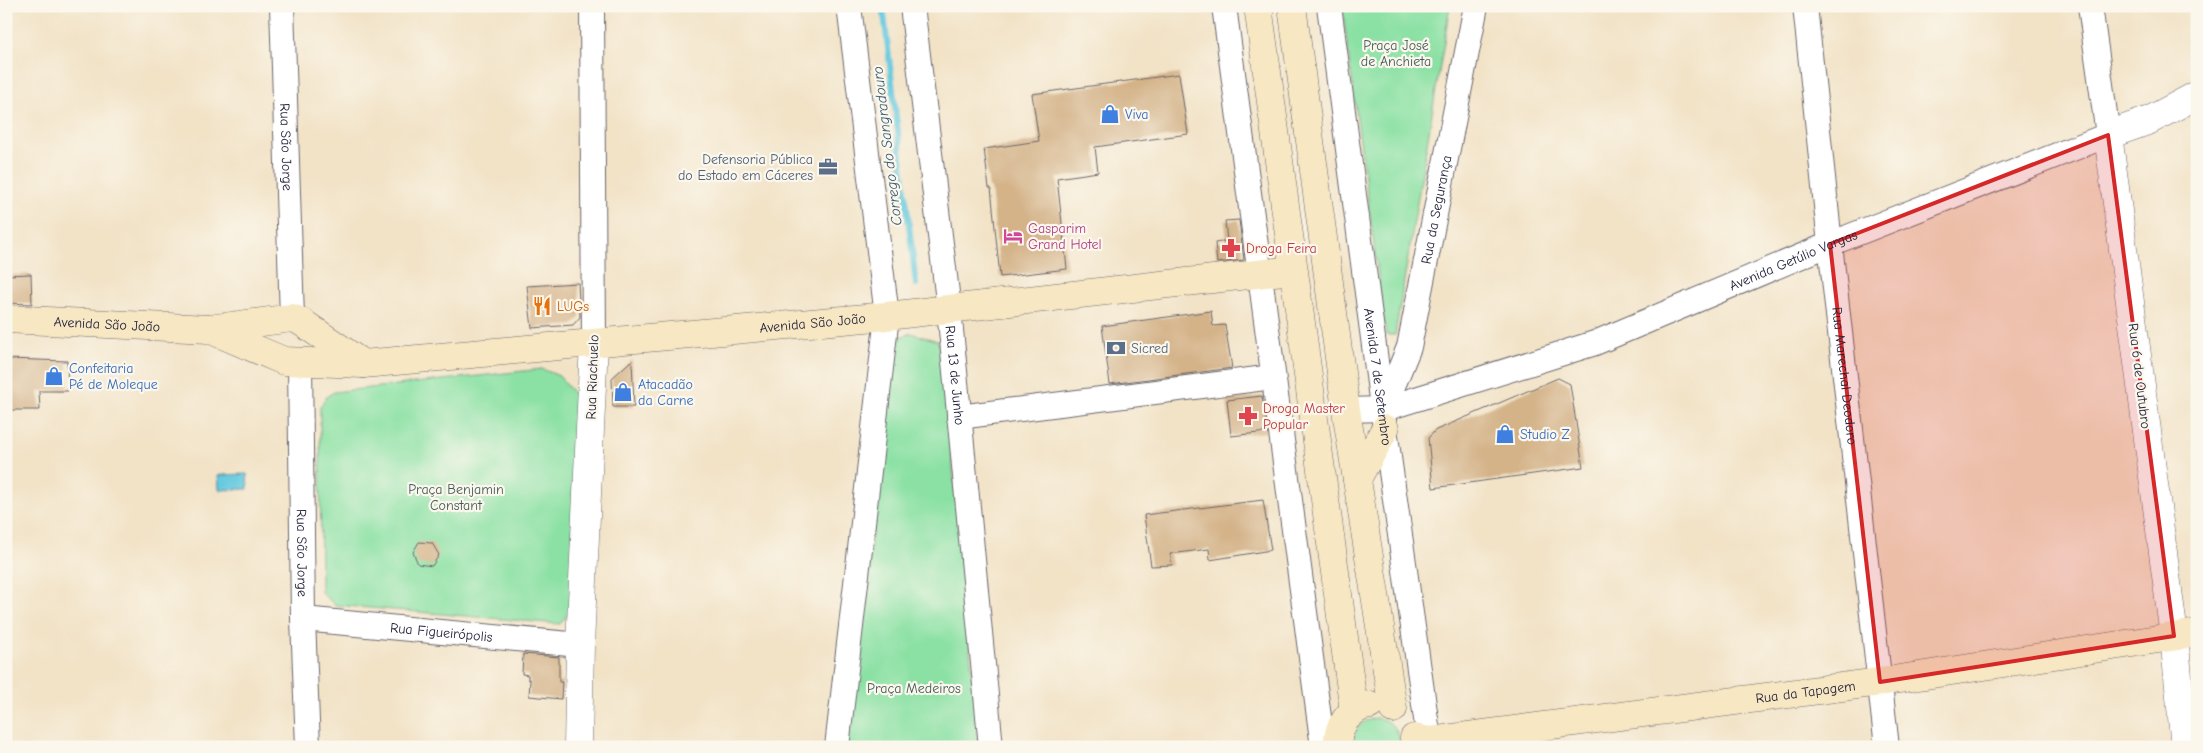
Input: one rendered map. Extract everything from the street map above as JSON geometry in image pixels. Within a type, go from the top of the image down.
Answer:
[{"type":"main road","points":[[1258,6],[1292,270],[1312,393],[1354,711]]},
{"type":"main road","points":[[1292,6],[1346,410],[1393,709]]},
{"type":"main road","name":"Avenida São João","points":[[209,329],[284,361],[363,364],[887,316],[1292,270]]},
{"type":"main road","name":"Avenida São João","points":[[6,319],[209,329],[293,323]]},
{"type":"main road","points":[[293,323],[310,350],[300,361]]},
{"type":"main road","points":[[273,357],[268,341],[272,327],[293,323],[363,364]]},
{"type":"main road","points":[[1312,393],[1318,403],[1328,408],[1346,410]]},
{"type":"main road","points":[[1357,479],[1384,419]]},
{"type":"main road","name":"Rua da Tapagem","points":[[1422,743],[1880,682],[2185,634]]},
{"type":"main road","points":[[1332,746],[1342,725],[1354,711],[1367,706],[1380,705],[1393,709],[1403,716],[1422,743]]},
{"type":"street","name":"Rua São Jorge","points":[[282,6],[293,323]]},
{"type":"street","name":"Rua Riachuelo","points":[[578,747],[580,645],[594,343],[592,6]]},
{"type":"street","points":[[838,747],[887,316],[849,6]]},
{"type":"street","name":"Rua 13 de Junho","points":[[912,6],[948,309],[991,747]]},
{"type":"street","points":[[1224,6],[1261,273],[1273,377],[1332,746]]},
{"type":"street","name":"Avenida 7 de Setembro","points":[[1329,6],[1384,419],[1422,743]]},
{"type":"street","name":"Rua da Segurança","points":[[1384,419],[1408,347],[1476,6]]},
{"type":"street","name":"Rua Marechal Deodoro","points":[[1805,6],[1887,747]]},
{"type":"street","name":"Rua 6 de Outubro","points":[[2090,6],[2108,136],[2185,634],[2185,747]]},
{"type":"street","name":"Avenida Getúlio Vargas","points":[[1346,410],[1384,419],[1594,343],[1830,244],[2150,120],[2197,95]]},
{"type":"street","name":"Rua São Jorge","points":[[300,361],[308,747]]},
{"type":"street","points":[[959,417],[1273,377]]},
{"type":"street","name":"Rua Figueirópolis","points":[[304,619],[580,645]]},
{"type":"highlighted area","points":[[2108,135],[2174,636],[1880,682],[1830,244]]},
{"type":"green space","name":"Praça José de Anchieta","points":[[1342,6],[1450,6],[1395,335],[1386,335]]},
{"type":"green space","name":"Praça Medeiros","points":[[911,333],[938,341],[949,427],[979,747],[847,747],[895,339]]},
{"type":"green space","name":"Praça Benjamin Constant","points":[[542,369],[559,376],[575,395],[572,610],[560,624],[335,605],[321,592],[320,407],[326,397],[334,392]]},
{"type":"green space","points":[[1376,718],[1386,721],[1394,727],[1400,741],[1400,747],[1353,747],[1355,731],[1358,727],[1366,721]]},
{"type":"water","points":[[247,474],[248,489],[219,490],[218,475]]},
{"type":"building","name":"Viva","points":[[1179,74],[1188,134],[1095,147],[1098,172],[1057,178],[1067,269],[1000,277],[991,188],[989,188],[984,149],[1039,141],[1032,94]]},
{"type":"building","name":"Droga Feira","points":[[1239,220],[1244,260],[1217,263],[1215,243],[1227,241],[1225,221]]},
{"type":"building","points":[[31,274],[32,304],[6,303],[6,275]]},
{"type":"building","points":[[578,283],[580,317],[573,325],[532,328],[527,286]]},
{"type":"building","points":[[1211,311],[1213,326],[1225,325],[1232,368],[1110,384],[1102,326]]},
{"type":"building","points":[[7,359],[67,361],[68,391],[39,391],[40,410],[10,410]]},
{"type":"building","name":"Atacadão da Carne","points":[[632,360],[634,407],[613,407],[612,378]]},
{"type":"building","name":"Studio Z","points":[[1558,378],[1570,384],[1583,467],[1433,488],[1428,438],[1436,430]]},
{"type":"building","name":"Droga Master Popular","points":[[1262,396],[1267,432],[1231,436],[1227,400]]},
{"type":"building","points":[[1263,500],[1271,550],[1210,560],[1209,549],[1170,554],[1172,565],[1151,566],[1144,515]]},
{"type":"building","points":[[419,542],[432,543],[439,555],[432,566],[418,564],[413,552]]},
{"type":"building","points":[[523,654],[559,657],[559,682],[562,682],[561,699],[529,696],[530,680],[528,675],[522,674]]},
{"type":"waterway","name":"Corrego do Sangradouro","points":[[883,6],[916,284]]},
{"type":"place","name":"Viva","points":[[1110,114]]},
{"type":"place","name":"Defensoria Pública do Estado em Cáceres","points":[[828,167]]},
{"type":"place","name":"Gasparim Grand Hotel","points":[[1013,236]]},
{"type":"place","name":"Droga Feira","points":[[1231,248]]},
{"type":"place","name":"LUGs","points":[[542,306]]},
{"type":"place","name":"Sicred","points":[[1116,348]]},
{"type":"place","name":"Confeitaria Pé de Moleque","points":[[54,376]]},
{"type":"place","name":"Atacadão da Carne","points":[[623,392]]},
{"type":"place","name":"Droga Master Popular","points":[[1248,416]]},
{"type":"place","name":"Studio Z","points":[[1505,434]]}]
